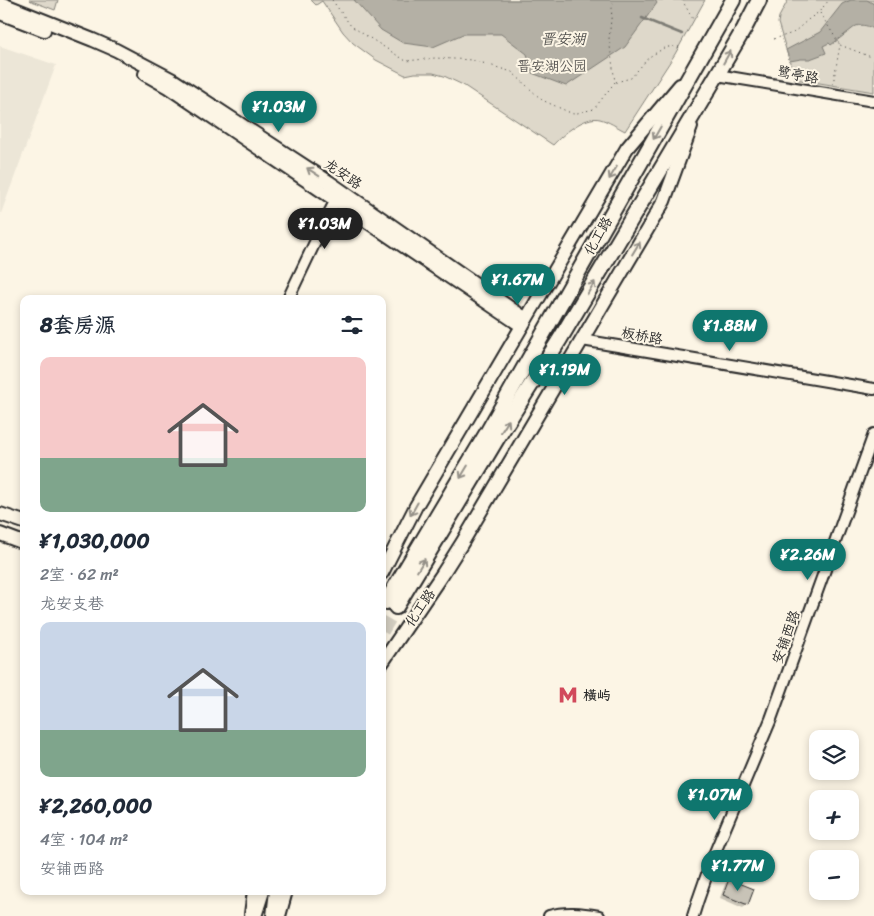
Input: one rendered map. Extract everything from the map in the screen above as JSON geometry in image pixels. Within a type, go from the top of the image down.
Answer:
[{"type":"highway","name":"化工路","points":[[733,0],[391,604],[560,339],[717,75],[759,0]]},
{"type":"highway","points":[[252,916],[260,895]]},
{"type":"highway","points":[[274,916],[277,895]]},
{"type":"main road","name":"龙安路","points":[[0,3],[116,50],[173,80],[524,322]]},
{"type":"main road","name":"龙安路","points":[[0,13],[104,53],[135,68],[338,195]]},
{"type":"main road","points":[[386,565],[425,490],[627,148],[696,66]]},
{"type":"main road","name":"化工路","points":[[386,654],[462,543],[664,200],[698,106]]},
{"type":"main road","points":[[0,516],[20,521]]},
{"type":"main road","points":[[0,534],[20,542]]},
{"type":"main road","points":[[386,556],[395,546]]},
{"type":"main road","points":[[252,916],[254,895]]},
{"type":"main road","points":[[279,916],[285,895]]},
{"type":"street","name":"鹭亭路","points":[[717,75],[874,102]]},
{"type":"street","points":[[290,295],[338,195]]},
{"type":"street","name":"板桥路","points":[[582,340],[874,389]]},
{"type":"street","name":"安铺西路","points":[[693,916],[713,858],[765,736],[874,434]]},
{"type":"street","points":[[549,916],[575,913],[599,916]]},
{"type":"path","points":[[332,0],[351,26],[406,61],[435,58],[473,60],[512,72],[542,100],[573,114],[594,109],[615,82],[631,78],[648,58],[666,47],[681,47]]},
{"type":"path","points":[[613,0],[609,38],[615,82]]},
{"type":"path","points":[[682,0],[694,21]]},
{"type":"path","points":[[774,39],[793,33],[820,12],[829,0]]},
{"type":"path","points":[[820,12],[840,45],[874,58]]},
{"type":"path","points":[[833,85],[840,45]]},
{"type":"shaded area","points":[[0,46],[56,65],[0,216]]},
{"type":"green space","points":[[29,0],[58,0],[55,10]]},
{"type":"green space","name":"晋安湖公园","points":[[311,0],[705,0],[675,54],[625,131],[600,119],[588,120],[574,127],[553,145],[463,85],[433,73],[405,75],[376,60],[353,43],[343,32],[322,1],[316,5]]},
{"type":"green space","points":[[788,0],[874,0],[874,92],[795,79],[778,23]]},
{"type":"water","name":"晋安湖","points":[[354,0],[655,0],[657,3],[625,47],[566,86],[532,73],[527,54],[501,34],[463,34],[433,47],[403,43],[381,30]]},
{"type":"water","points":[[851,0],[867,0],[874,4],[874,29],[861,25],[856,26],[831,45],[829,43],[823,46],[826,53],[810,59],[790,61],[786,50],[820,32],[842,4]]},
{"type":"building","points":[[729,879],[754,889],[748,905],[723,895]]},
{"type":"waterway","points":[[642,18],[682,34]]},
{"type":"tunnel","points":[[386,624],[396,607]]},
{"type":"place","name":"横屿","points":[[568,695]]}]
